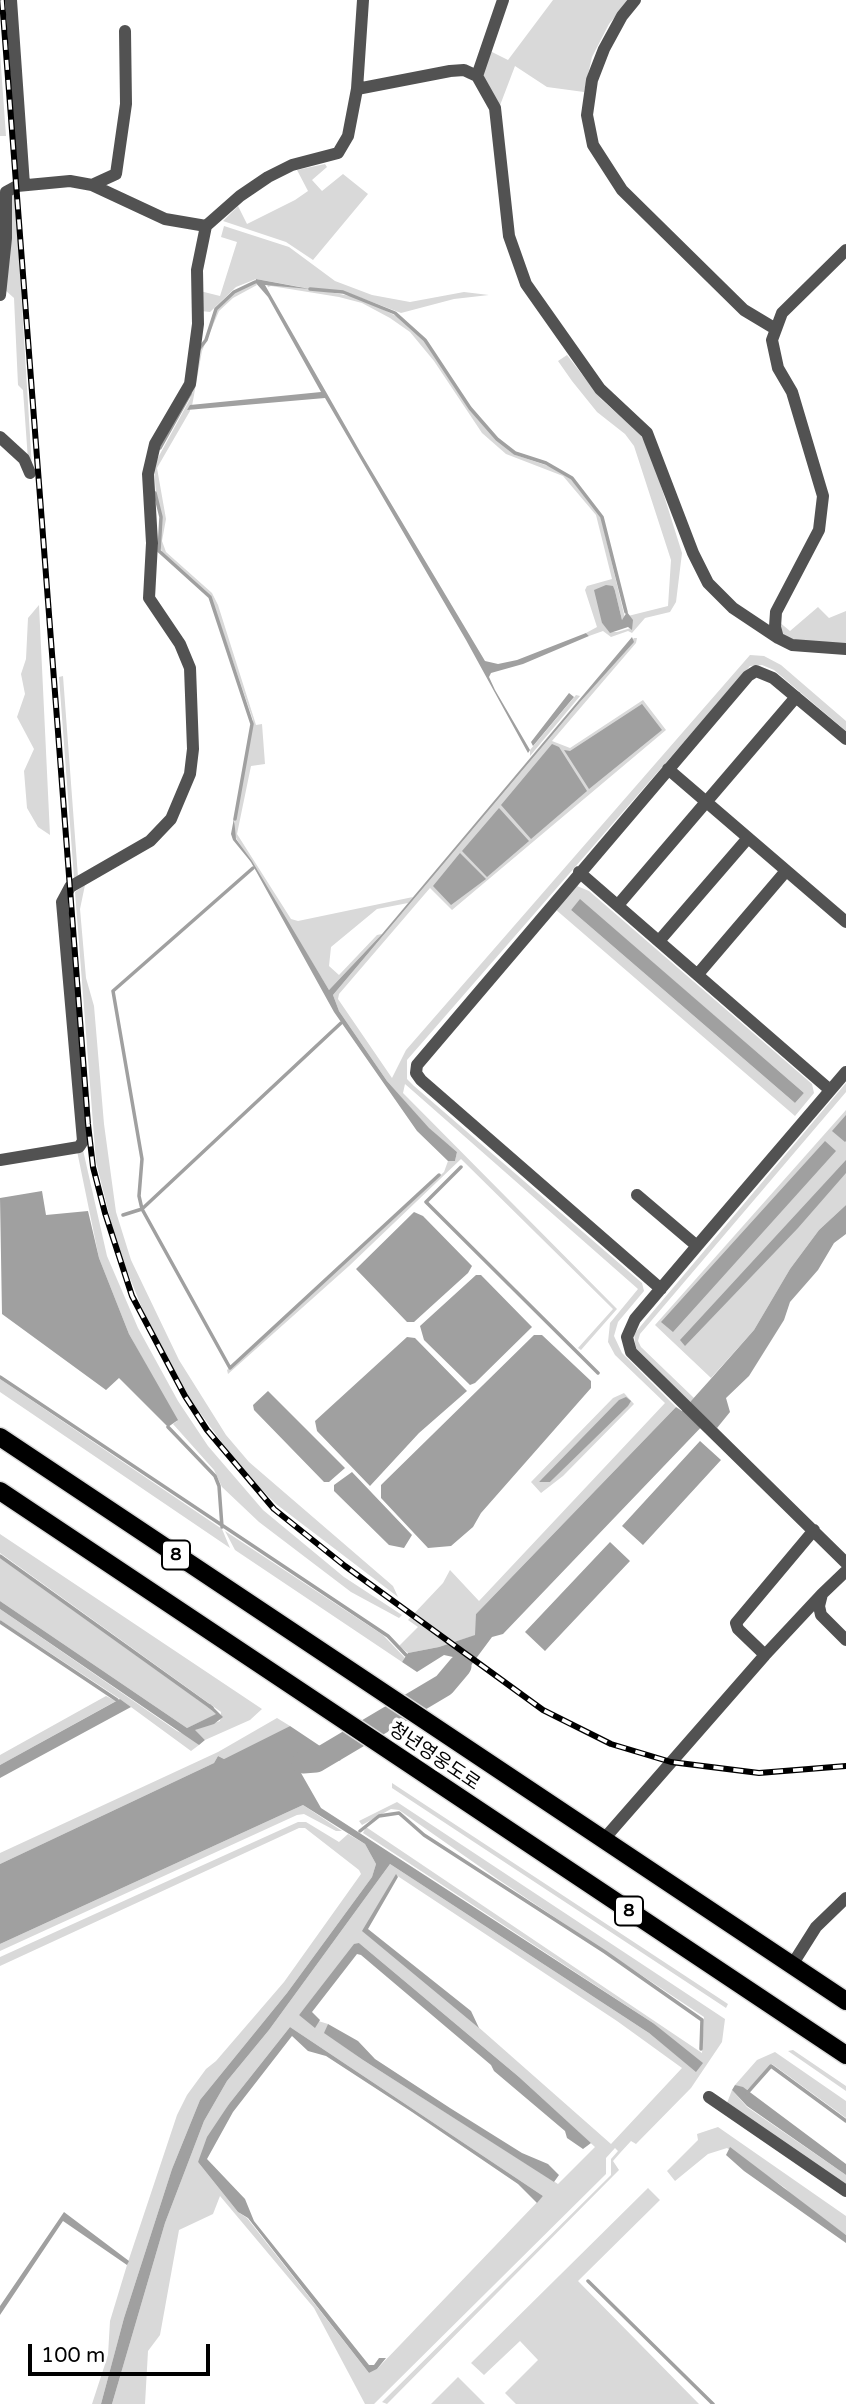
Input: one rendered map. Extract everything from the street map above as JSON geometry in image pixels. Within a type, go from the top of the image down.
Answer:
[{"type":"highway","name":"청년영웅도로","points":[[0,1437],[846,2001]]},
{"type":"highway","name":"청년영웅도로","points":[[0,1491],[846,2056]]},
{"type":"street","points":[[11,0],[24,186]]},
{"type":"street","points":[[0,1160],[79,1147],[83,1141],[62,902],[70,887],[150,841],[171,819],[190,774],[193,749],[190,668],[180,644],[149,598],[152,542],[148,474],[155,444],[190,384],[198,324],[197,270],[206,226],[268,177],[292,165],[338,153],[348,136],[357,89],[363,0]]},
{"type":"street","points":[[477,76],[503,0]]},
{"type":"street","points":[[635,0],[622,16],[604,49],[592,80],[587,115],[593,145],[622,190],[744,310],[774,328]]},
{"type":"street","points":[[92,185],[116,174],[126,104],[125,31]]},
{"type":"street","points":[[357,89],[450,71],[464,70],[477,76],[495,108],[509,236],[526,284],[600,389],[648,433],[693,553],[708,583],[733,608],[792,645],[846,649]]},
{"type":"street","points":[[0,295],[6,237],[6,192],[24,186],[70,181],[92,185],[165,219],[206,226]]},
{"type":"street","points":[[778,638],[775,627],[776,611],[815,542],[823,513],[823,496],[792,392],[778,368],[772,340],[774,328],[793,301],[820,279],[846,250]]},
{"type":"street","points":[[0,437],[24,459],[30,473]]},
{"type":"street","points":[[661,1289],[416,1073],[422,1058],[748,676],[756,671],[765,673],[846,739]]},
{"type":"street","points":[[618,905],[796,697]]},
{"type":"street","points":[[668,769],[846,922]]},
{"type":"street","points":[[659,941],[748,838]]},
{"type":"street","points":[[698,974],[786,871]]},
{"type":"street","points":[[579,872],[830,1090]]},
{"type":"street","points":[[846,1072],[661,1289],[630,1328],[628,1345],[637,1360],[846,1563]]},
{"type":"street","points":[[637,1195],[697,1246]]},
{"type":"street","points":[[765,1655],[738,1629],[736,1623],[814,1530]]},
{"type":"street","points":[[604,1839],[765,1655],[846,1571]]},
{"type":"street","points":[[822,1594],[818,1606],[821,1615],[846,1640]]},
{"type":"street","points":[[792,1965],[816,1927],[846,1898]]},
{"type":"street","points":[[709,2097],[846,2191]]},
{"type":"shaded area","points":[[553,0],[629,0],[609,24],[592,57],[584,92],[547,87],[515,66],[499,108],[481,75],[488,50],[508,60]]},
{"type":"shaded area","points":[[0,53],[6,136],[0,136]]},
{"type":"shaded area","points":[[325,164],[327,167],[312,180],[322,191],[343,174],[368,194],[313,260],[286,242],[223,221],[238,206],[247,224],[295,200],[308,191],[297,170]]},
{"type":"shaded area","points":[[15,193],[32,468],[28,460],[23,390],[18,385],[14,298],[5,290],[9,195]]},
{"type":"shaded area","points":[[224,226],[289,247],[335,281],[372,295],[410,302],[464,292],[489,295],[454,299],[401,313],[343,291],[314,289],[360,298],[398,317],[426,342],[469,408],[495,438],[516,455],[551,467],[571,479],[601,518],[625,618],[622,620],[615,591],[602,623],[610,632],[617,632],[631,628],[628,616],[668,606],[671,560],[634,446],[625,434],[597,412],[572,381],[558,361],[567,355],[601,399],[640,434],[650,451],[682,553],[676,602],[670,612],[645,618],[632,633],[628,631],[611,637],[603,631],[589,636],[586,633],[597,627],[585,590],[587,586],[612,579],[596,515],[563,476],[506,454],[482,433],[434,361],[410,332],[390,318],[362,303],[339,297],[271,286],[268,287],[270,294],[267,284],[306,288],[256,279],[236,287],[210,312],[201,311],[200,291],[220,296],[237,242],[221,237]]},
{"type":"shaded area","points":[[256,279],[310,289],[265,285],[362,455],[485,661],[498,664],[517,660],[586,633],[589,636],[523,664],[491,673],[489,677],[495,690],[530,750],[528,753],[466,640],[325,398],[187,410],[190,405],[321,392],[268,297],[255,282]]},
{"type":"shaded area","points":[[255,282],[257,285],[233,298],[219,311],[202,351],[192,406],[157,468],[166,519],[162,541],[166,552],[212,593],[256,725],[262,724],[265,764],[251,766],[237,834],[291,919],[298,921],[413,897],[408,903],[377,909],[331,947],[329,966],[339,975],[377,935],[382,934],[329,990],[233,833],[253,720],[211,597],[162,552],[159,543],[162,517],[156,495],[154,465],[190,399],[199,350],[206,340],[213,314],[234,293]]},
{"type":"shaded area","points":[[606,585],[613,586],[622,620],[627,612],[633,620],[632,630],[628,627],[610,633],[602,623],[594,590]]},
{"type":"shaded area","points":[[39,605],[50,835],[38,827],[27,808],[24,771],[34,749],[17,717],[25,694],[21,674],[26,659],[28,618]]},
{"type":"shaded area","points":[[818,607],[829,618],[846,611],[846,644],[790,640],[782,633],[778,621],[790,631]]},
{"type":"shaded area","points":[[632,637],[634,642],[580,702],[333,995],[339,1011],[387,1081],[429,1128],[457,1152],[455,1161],[448,1161],[417,1131],[334,1012],[251,862],[233,840],[231,834],[234,818],[236,839],[252,861],[329,990],[382,934]]},
{"type":"shaded area","points":[[634,638],[637,638],[636,643],[552,741],[570,748],[643,700],[666,730],[452,910],[430,888],[339,994],[338,999],[392,1078],[406,1050],[750,655],[764,656],[781,665],[846,721],[846,731],[774,670],[762,665],[750,666],[407,1060],[407,1079],[414,1086],[642,1283],[644,1291],[618,1322],[614,1336],[622,1353],[676,1407],[476,1614],[476,1635],[439,1647],[408,1653],[399,1646],[418,1627],[408,1620],[443,1583],[450,1570],[479,1601],[665,1403],[615,1355],[608,1342],[610,1323],[638,1289],[405,1084],[403,1093],[617,1309],[581,1350],[578,1348],[613,1309],[461,1159],[349,1266],[228,1374],[227,1370],[444,1172],[448,1161],[455,1161],[457,1152],[429,1129],[387,1081],[339,1011],[333,995]]},
{"type":"shaded area","points":[[63,676],[78,877],[74,878],[59,677]]},
{"type":"shaded area","points":[[569,693],[574,697],[533,746],[531,742]]},
{"type":"shaded area","points":[[576,695],[580,696],[530,756],[530,750]]},
{"type":"shaded area","points":[[642,704],[662,730],[589,789],[564,750],[570,751]]},
{"type":"shaded area","points":[[552,744],[559,747],[587,791],[531,839],[501,805]]},
{"type":"shaded area","points":[[499,808],[529,841],[487,877],[462,851]]},
{"type":"shaded area","points":[[460,853],[486,879],[451,905],[433,886]]},
{"type":"shaded area","points":[[85,885],[80,909],[86,978],[94,1006],[104,1124],[116,1212],[131,1260],[179,1360],[226,1435],[249,1462],[393,1586],[398,1597],[276,1504],[243,1471],[189,1398],[144,1313],[117,1246],[96,1162],[75,892]]},
{"type":"shaded area","points":[[577,886],[589,891],[812,1084],[814,1093],[795,1116],[555,909]],"holes":[[[580,900],[804,1093],[795,1103],[571,910]]]},
{"type":"shaded area","points":[[580,899],[804,1093],[795,1103],[571,910]]},
{"type":"shaded area","points":[[846,1083],[846,1092],[640,1334],[638,1341],[641,1347],[694,1398],[689,1403],[636,1350],[634,1334]]},
{"type":"shaded area","points":[[846,1110],[846,1205],[819,1230],[790,1269],[754,1330],[711,1378],[655,1325]]},
{"type":"shaded area","points":[[846,1115],[846,1141],[845,1142],[832,1131]]},
{"type":"shaded area","points":[[825,1141],[836,1151],[673,1332],[661,1322]]},
{"type":"shaded area","points":[[83,1150],[107,1256],[138,1328],[178,1401],[208,1446],[263,1510],[344,1577],[402,1615],[399,1618],[351,1592],[259,1522],[222,1487],[214,1470],[173,1424],[177,1421],[129,1334],[99,1258],[77,1151]]},
{"type":"shaded area","points":[[846,1160],[846,1173],[798,1228],[685,1346],[680,1340]]},
{"type":"shaded area","points":[[42,1191],[46,1215],[88,1211],[99,1258],[129,1334],[178,1420],[168,1427],[119,1378],[106,1390],[2,1314],[0,1198]]},
{"type":"shaded area","points":[[846,1205],[846,1234],[834,1243],[818,1270],[790,1302],[784,1320],[749,1376],[726,1398],[730,1412],[717,1428],[708,1420],[503,1634],[492,1637],[466,1672],[446,1691],[432,1682],[459,1663],[453,1657],[444,1655],[417,1672],[402,1662],[408,1653],[439,1647],[475,1635],[476,1614],[676,1407],[682,1411],[754,1330],[790,1269],[819,1230]]},
{"type":"shaded area","points":[[414,1212],[423,1216],[472,1266],[468,1273],[414,1322],[407,1322],[356,1269]]},
{"type":"shaded area","points":[[476,1275],[481,1275],[532,1327],[470,1385],[424,1340],[420,1326]]},
{"type":"shaded area","points":[[534,1335],[542,1335],[591,1381],[591,1388],[481,1513],[473,1527],[451,1546],[428,1548],[381,1498],[381,1485]]},
{"type":"shaded area","points":[[407,1337],[415,1338],[467,1391],[419,1433],[370,1486],[317,1431],[315,1421]]},
{"type":"shaded area","points":[[0,1379],[222,1529],[230,1548],[0,1392]]},
{"type":"shaded area","points":[[268,1391],[345,1468],[329,1482],[324,1482],[254,1410],[253,1405]]},
{"type":"shaded area","points":[[624,1393],[634,1404],[563,1476],[541,1493],[531,1482],[613,1398]],"holes":[[[630,1400],[550,1482],[539,1482]]]},
{"type":"shaded area","points":[[626,1397],[631,1401],[628,1406],[550,1482],[539,1482],[619,1400]]},
{"type":"shaded area","points":[[700,1441],[721,1460],[643,1545],[622,1526]]},
{"type":"shaded area","points":[[352,1472],[412,1535],[404,1548],[389,1545],[334,1491],[334,1485]]},
{"type":"shaded area","points":[[225,1531],[383,1635],[405,1658],[402,1662],[235,1550]]},
{"type":"shaded area","points":[[0,1534],[262,1709],[250,1720],[205,1740],[194,1730],[220,1721],[221,1712],[0,1553]]},
{"type":"shaded area","points":[[610,1542],[630,1561],[545,1651],[525,1632]]},
{"type":"shaded area","points":[[0,1558],[217,1714],[187,1728],[0,1601]]},
{"type":"shaded area","points":[[0,1601],[187,1728],[216,1714],[208,1707],[210,1704],[223,1717],[214,1724],[195,1730],[205,1740],[199,1745],[0,1609]]},
{"type":"shaded area","points":[[0,1609],[177,1731],[193,1738],[199,1745],[191,1751],[120,1699],[0,1620]]},
{"type":"shaded area","points":[[106,1696],[116,1701],[0,1765],[0,1755]]},
{"type":"shaded area","points":[[120,1699],[131,1707],[0,1778],[0,1765]]},
{"type":"shaded area","points":[[277,1718],[290,1726],[224,1759],[218,1756],[214,1763],[0,1864],[0,1853],[218,1752]]},
{"type":"shaded area","points":[[290,1726],[341,1760],[301,1773],[321,1808],[653,2023],[703,2063],[696,2072],[649,2033],[390,1864],[269,2030],[227,2081],[204,2121],[165,2223],[112,2404],[101,2404],[124,2318],[172,2169],[200,2100],[287,1993],[372,1877],[376,1864],[365,1844],[303,1805],[0,1944],[0,1864],[214,1763],[218,1756],[224,1759]]},
{"type":"shaded area","points":[[392,1783],[728,2004],[726,2008],[392,1788]]},
{"type":"shaded area","points":[[397,1802],[725,2019],[722,2042],[691,2088],[636,2144],[631,2141],[613,2161],[619,2170],[387,2404],[382,2402],[611,2175],[611,2159],[618,2151],[615,2148],[606,2158],[606,2174],[374,2404],[365,2404],[314,2308],[220,2196],[213,2214],[179,2230],[160,2335],[148,2351],[145,2404],[112,2404],[165,2223],[204,2121],[227,2081],[269,2030],[390,1864],[649,2033],[696,2071],[653,2023],[363,1833],[366,1827],[702,2053],[704,2017],[399,1810],[391,1809],[362,1825],[359,1821]],"holes":[[[396,1875],[617,2021],[682,2068],[611,2144],[442,1995],[363,1931]],[[359,1943],[519,2077],[595,2147],[558,2184],[363,2060],[325,2033],[328,2024],[299,2015]],[[290,2027],[543,2196],[377,2369],[369,2373],[247,2218],[238,2212],[198,2162],[229,2104]]]},
{"type":"shaded area","points":[[303,1805],[342,1831],[336,1831],[304,1814],[297,1815],[0,1951],[0,1944]]},
{"type":"shaded area","points":[[298,1822],[306,1822],[339,1842],[348,1834],[365,1844],[376,1864],[372,1877],[287,1993],[200,2100],[172,2169],[124,2318],[101,2404],[92,2404],[108,2355],[110,2321],[127,2265],[177,2115],[187,2095],[206,2069],[216,2061],[284,1982],[361,1874],[305,1828],[299,1828],[0,1966],[0,1957]]},
{"type":"shaded area","points":[[396,1874],[398,1877],[368,1929],[471,2011],[479,2028],[362,1931]]},
{"type":"shaded area","points":[[359,1943],[519,2077],[591,2143],[583,2149],[567,2138],[565,2131],[494,2071],[491,2065],[361,1955],[357,1954],[312,2012],[320,2020],[315,2028],[299,2015],[354,1944]]},
{"type":"shaded area","points":[[328,2024],[358,2041],[375,2059],[522,2153],[548,2164],[559,2175],[554,2182],[363,2060],[324,2033]]},
{"type":"shaded area","points":[[290,2027],[543,2196],[537,2203],[518,2184],[326,2056],[308,2051],[292,2036],[233,2112],[207,2159],[245,2199],[254,2221],[369,2365],[374,2365],[379,2358],[386,2358],[377,2369],[369,2373],[248,2218],[238,2212],[198,2162],[207,2137],[229,2104]]},
{"type":"shaded area","points":[[793,2050],[846,2086],[846,2091],[788,2051]]},
{"type":"shaded area","points":[[775,2052],[846,2101],[846,2118],[772,2064],[746,2091],[735,2085],[757,2060]]},
{"type":"shaded area","points":[[735,2085],[743,2087],[846,2164],[846,2175],[747,2106],[732,2090]]},
{"type":"shaded area","points":[[732,2090],[747,2107],[846,2175],[846,2187],[727,2103]]},
{"type":"shaded area","points":[[718,2127],[846,2216],[846,2235],[727,2148],[708,2154],[675,2181],[667,2171],[698,2140],[697,2134]]},
{"type":"shaded area","points":[[730,2147],[846,2235],[846,2243],[744,2171],[726,2155]]},
{"type":"shaded area","points":[[648,2188],[660,2200],[578,2281],[699,2404],[516,2404],[505,2393],[538,2360],[520,2341],[484,2375],[471,2363]]},
{"type":"shaded area","points":[[64,2212],[129,2261],[127,2265],[63,2221],[0,2315],[0,2306]]},
{"type":"shaded area","points":[[458,2377],[485,2404],[431,2404]]},
{"type":"waterway","points":[[199,349],[206,340],[216,309],[234,292],[255,282]]},
{"type":"waterway","points":[[310,289],[343,292],[395,313],[425,340],[470,408],[497,439],[515,453],[546,463],[572,478],[602,517],[626,612]]},
{"type":"waterway","points":[[160,448],[190,394]]},
{"type":"waterway","points":[[155,493],[161,517],[159,551],[210,597],[252,724],[235,819]]},
{"type":"waterway","points":[[253,868],[113,991],[142,1159],[139,1196],[142,1209],[230,1368],[439,1175]]},
{"type":"waterway","points":[[123,1215],[142,1209],[341,1023]]},
{"type":"waterway","points":[[461,1167],[426,1202],[598,1373]]},
{"type":"waterway","points":[[0,1377],[388,1636],[406,1655]]},
{"type":"waterway","points":[[168,1427],[215,1476],[219,1486],[222,1527]]},
{"type":"waterway","points":[[0,1556],[212,1708]]},
{"type":"waterway","points":[[0,1622],[117,1700]]},
{"type":"waterway","points":[[303,1762],[316,1761],[444,1685],[460,1666]]},
{"type":"waterway","points":[[360,1831],[379,1816],[399,1813],[424,1835],[605,1952],[702,2020],[701,2049]]},
{"type":"waterway","points":[[747,2093],[771,2066],[846,2121]]},
{"type":"waterway","points":[[588,2281],[713,2404]]},
{"type":"railway","points":[[2,0],[88,1124],[93,1167],[132,1296],[185,1396],[207,1430],[274,1509],[345,1566],[543,1710],[611,1744],[671,1762],[759,1773],[846,1766]]}]
